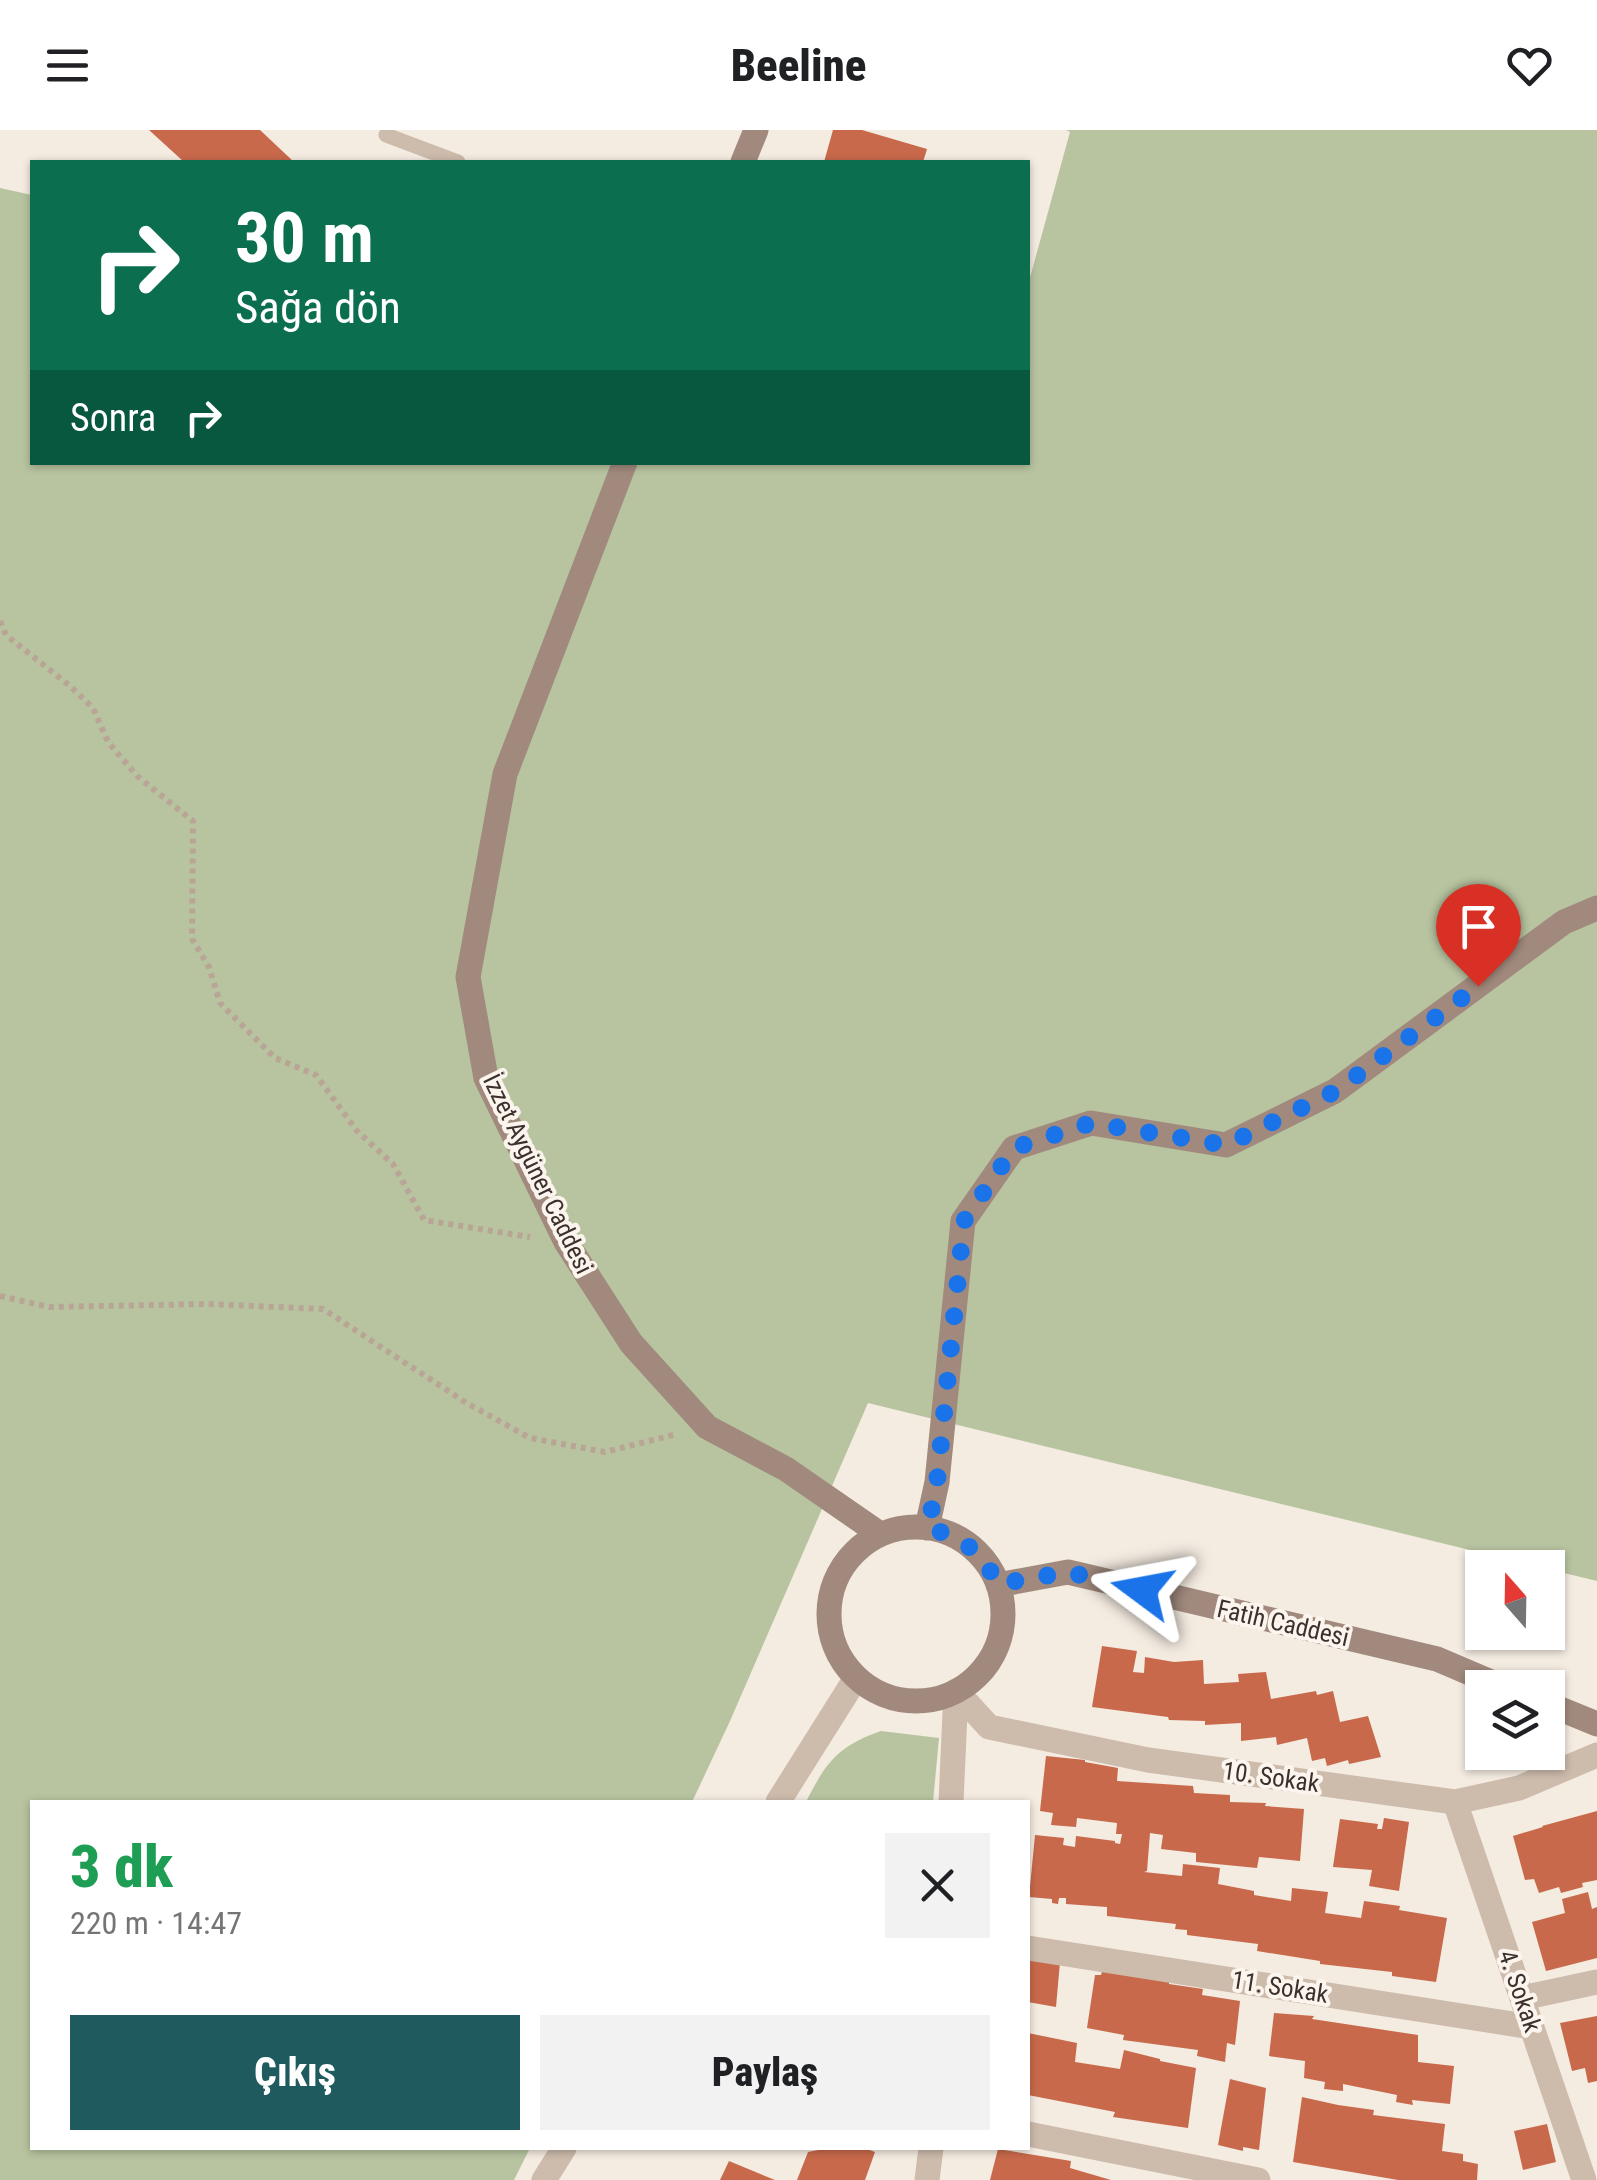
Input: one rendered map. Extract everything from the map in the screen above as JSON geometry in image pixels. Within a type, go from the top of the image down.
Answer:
[{"type":"street","points":[[745,160],[756,130]]},
{"type":"street","name":"İzzet Aygüner Caddesi","points":[[624,465],[505,774],[468,977],[486,1078],[566,1242],[630,1343],[707,1427],[786,1470],[880,1534]]},
{"type":"street","points":[[928,1528],[937,1482],[964,1221],[1014,1148],[1091,1123],[1226,1145],[1336,1091],[1564,922],[1597,908]]},
{"type":"street","points":[[903,1528],[928,1528],[971,1546],[987,1564],[998,1584],[1003,1609],[1001,1634],[992,1657],[956,1691],[930,1700],[904,1700],[878,1693],[856,1678],[838,1655],[829,1628],[829,1600],[839,1572],[856,1550],[880,1534],[903,1528]]},
{"type":"street","name":"Fatih Caddesi","points":[[998,1584],[1068,1572],[1437,1659],[1465,1671]]},
{"type":"street","points":[[779,1800],[856,1678]]},
{"type":"street","points":[[951,1800],[956,1691]]},
{"type":"street","name":"10. Sokak","points":[[956,1691],[989,1727],[1148,1760],[1455,1802],[1519,1788],[1597,1755]]},
{"type":"street","points":[[1565,1711],[1597,1724]]},
{"type":"street","name":"4. Sokak","points":[[1455,1802],[1584,2180]]},
{"type":"street","name":"11. Sokak","points":[[1030,1948],[1532,2027]]},
{"type":"street","points":[[1522,1998],[1597,1982]]},
{"type":"street","points":[[1030,2134],[1258,2180]]},
{"type":"street","points":[[544,2180],[563,2150]]},
{"type":"street","points":[[926,2180],[931,2150]]},
{"type":"lane","points":[[386,135],[453,160]]},
{"type":"path","points":[[0,620],[6,635],[93,708],[108,742],[137,776],[194,821],[192,939],[210,967],[220,1003],[275,1058],[316,1075],[357,1131],[393,1164],[424,1220],[566,1242]]},
{"type":"path","points":[[0,1296],[49,1307],[207,1304],[323,1309],[466,1402],[530,1438],[605,1452],[707,1427]]},
{"type":"green space","points":[[1066,130],[1597,130],[1597,1581],[1565,1573],[1565,1550],[1470,1550],[868,1403],[693,1800],[30,1800],[30,2150],[529,2150],[514,2180],[0,2180],[0,188],[30,195],[30,465],[1030,465],[1030,278],[1070,132]]},
{"type":"green space","points":[[881,1731],[939,1738],[933,1800],[807,1800],[835,1757]]},
{"type":"building","points":[[149,130],[260,130],[292,160],[182,160]]},
{"type":"building","points":[[833,130],[862,130],[927,149],[924,160],[825,160]]},
{"type":"building","points":[[1102,1646],[1137,1651],[1133,1672],[1144,1673],[1145,1657],[1174,1662],[1203,1660],[1204,1684],[1239,1682],[1238,1674],[1266,1672],[1271,1699],[1333,1691],[1340,1722],[1368,1716],[1381,1757],[1327,1766],[1325,1758],[1312,1761],[1307,1738],[1277,1745],[1276,1737],[1241,1741],[1241,1723],[1205,1725],[1205,1721],[1169,1720],[1092,1707]]},
{"type":"building","points":[[1046,1756],[1118,1768],[1117,1781],[1193,1786],[1194,1793],[1230,1795],[1230,1802],[1304,1809],[1300,1861],[1259,1857],[1257,1868],[1196,1862],[1196,1853],[1161,1849],[1163,1835],[1150,1833],[1144,1872],[1182,1876],[1183,1864],[1220,1868],[1218,1884],[1254,1891],[1254,1895],[1291,1901],[1292,1888],[1328,1892],[1325,1913],[1361,1918],[1364,1901],[1447,1918],[1436,1982],[1257,1951],[1258,1944],[1187,1935],[1187,1930],[1175,1929],[1176,1924],[1107,1916],[1107,1907],[1066,1904],[1066,1898],[1059,1898],[1058,1904],[1052,1903],[1052,1899],[1030,1897],[1035,1835],[1064,1838],[1063,1845],[1075,1847],[1076,1836],[1120,1844],[1122,1834],[1116,1834],[1117,1823],[1077,1818],[1076,1827],[1051,1825],[1053,1813],[1040,1811]]},
{"type":"building","points":[[1597,1811],[1597,1880],[1561,1893],[1559,1887],[1539,1893],[1534,1879],[1525,1880],[1513,1836]]},
{"type":"building","points":[[1384,1818],[1409,1822],[1399,1891],[1369,1886],[1372,1870],[1333,1867],[1340,1819],[1378,1824],[1377,1829],[1382,1829]]},
{"type":"building","points":[[1588,1892],[1592,1909],[1597,1907],[1597,1958],[1546,1971],[1532,1922],[1565,1913],[1562,1899]]},
{"type":"building","points":[[1030,1957],[1060,1962],[1056,2007],[1030,2002]]},
{"type":"building","points":[[1103,1968],[1203,1989],[1202,1995],[1240,2001],[1235,2045],[1227,2043],[1225,2062],[1197,2056],[1198,2050],[1123,2040],[1124,2035],[1087,2028],[1095,1975],[1101,1975]]},
{"type":"building","points":[[1274,2013],[1314,2016],[1312,2019],[1418,2035],[1418,2062],[1454,2066],[1450,2104],[1396,2102],[1397,2095],[1343,2084],[1343,2091],[1324,2089],[1325,2082],[1304,2078],[1305,2061],[1269,2056]]},
{"type":"building","points":[[1597,2016],[1597,2081],[1588,2083],[1585,2068],[1572,2071],[1560,2023]]},
{"type":"building","points":[[1030,2033],[1077,2043],[1075,2062],[1120,2069],[1124,2050],[1196,2068],[1188,2128],[1113,2117],[1115,2112],[1030,2095]]},
{"type":"building","points":[[1230,2079],[1266,2088],[1259,2150],[1218,2145]]},
{"type":"building","points":[[1302,2097],[1374,2110],[1373,2115],[1445,2124],[1442,2151],[1463,2154],[1463,2161],[1478,2164],[1477,2180],[1398,2180],[1293,2162]]},
{"type":"building","points":[[1547,2124],[1556,2162],[1523,2170],[1514,2131]]},
{"type":"building","points":[[998,2150],[1004,2150],[1071,2161],[1070,2168],[1111,2180],[990,2180]]},
{"type":"building","points":[[808,2152],[875,2152],[865,2180],[797,2180]]},
{"type":"building","points":[[729,2161],[775,2180],[720,2180]]},
{"type":"route","points":[[1142,1590],[1068,1572],[998,1584],[971,1546],[928,1528],[937,1482],[964,1221],[1014,1148],[1091,1123],[1226,1145],[1336,1091],[1478,986]]}]
